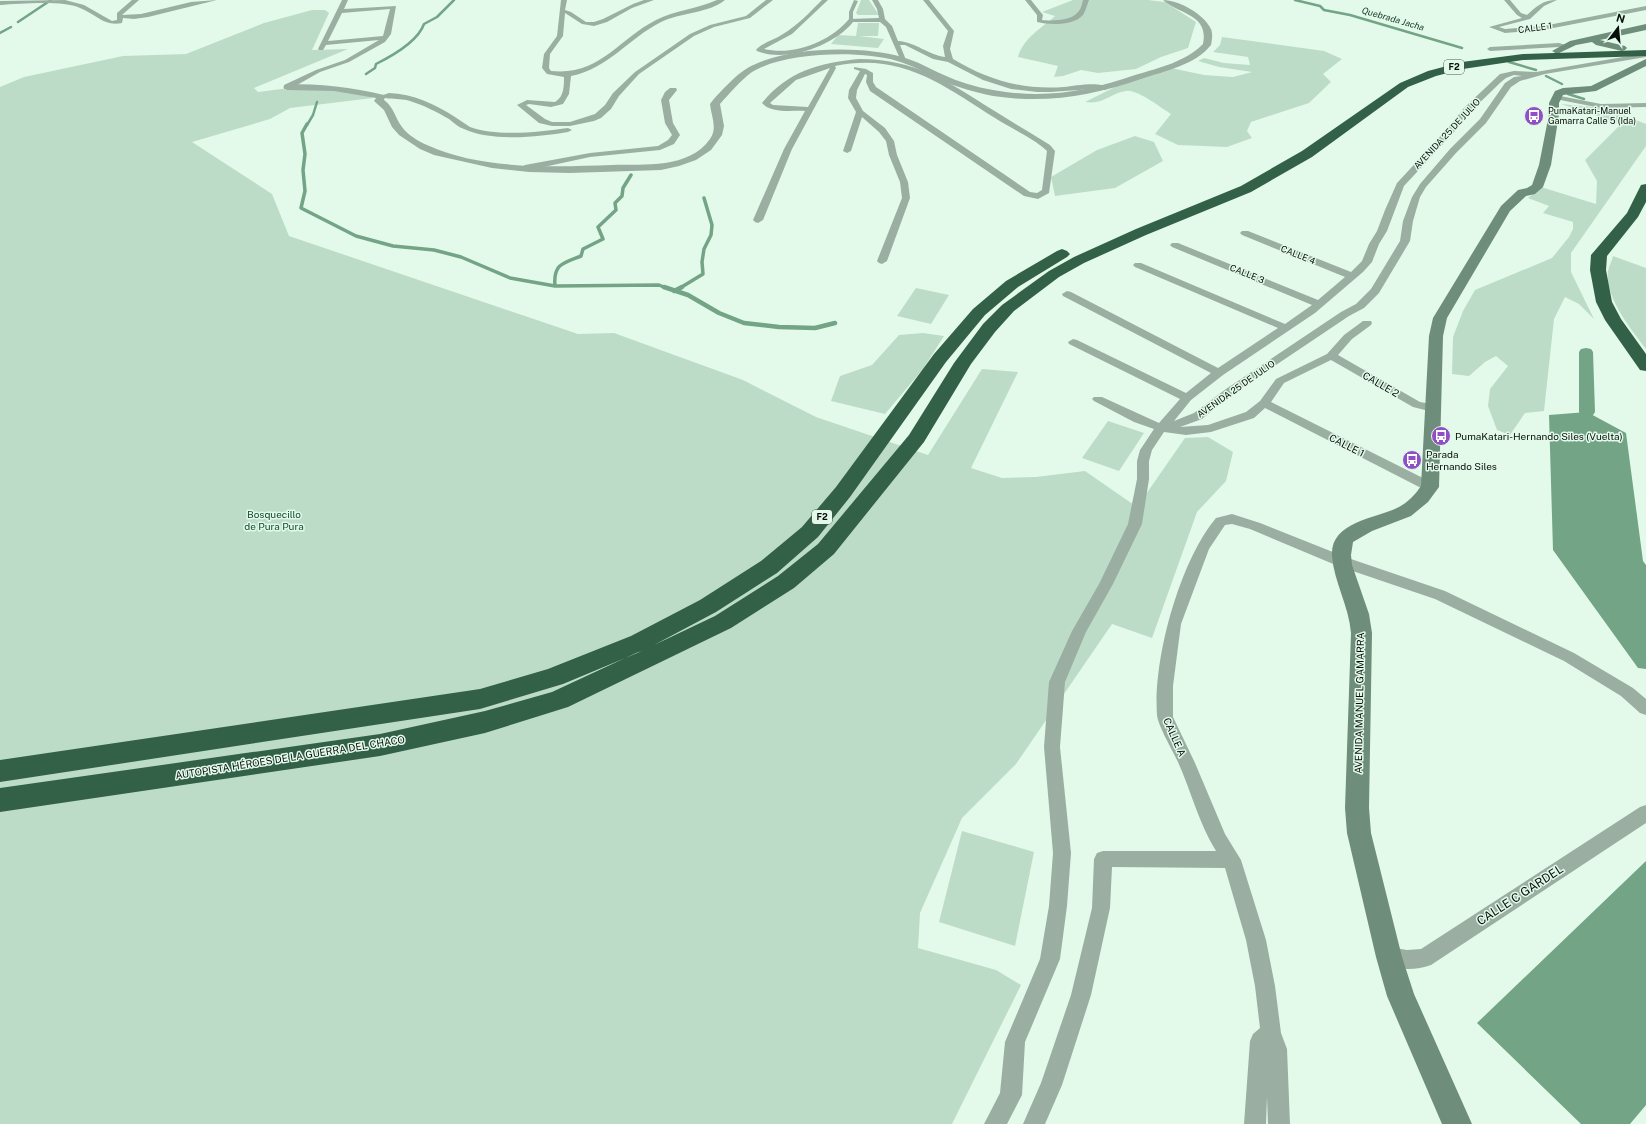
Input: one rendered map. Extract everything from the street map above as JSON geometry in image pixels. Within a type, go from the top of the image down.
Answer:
[{"type":"highway","name":"AUTOPISTA HÉROES DE LA GUERRA DEL CHACO","points":[[0,800],[380,746],[485,722],[559,700],[723,622],[786,582],[826,548],[917,438],[963,363],[989,328],[1008,308],[1054,274],[1091,254],[1246,189],[1276,173],[1306,154],[1404,85],[1421,77],[1460,66],[1503,59],[1607,47],[1646,54]]},
{"type":"highway","name":"AUTOPISTA HÉROES DE LA GUERRA DEL CHACO","points":[[0,771],[480,699],[554,676],[639,642],[708,606],[769,568],[810,532],[842,492],[940,358],[973,319],[1012,284],[1030,271],[1086,242],[1241,180],[1267,166],[1301,144],[1390,81],[1416,69],[1467,57],[1562,48],[1646,47]]},
{"type":"highway","points":[[1646,188],[1633,214],[1599,256],[1598,270],[1601,292],[1613,320],[1646,366]]},
{"type":"main road","points":[[1562,48],[1572,43],[1607,47],[1646,28]]},
{"type":"main road","points":[[1430,487],[1436,336],[1440,318],[1505,208],[1522,193],[1531,191],[1537,187],[1545,165],[1554,103],[1559,93],[1562,91],[1593,89],[1646,62]]},
{"type":"main road","name":"AVENIDA MANUEL GAMARRA","points":[[1430,487],[1423,499],[1414,507],[1396,516],[1362,528],[1345,538],[1341,549],[1343,562],[1359,615],[1362,643],[1357,808],[1359,833],[1389,957],[1401,996],[1457,1124]]},
{"type":"street","points":[[0,3],[65,2],[82,6],[111,23],[120,22],[119,14],[136,0]]},
{"type":"street","points":[[119,16],[129,18],[138,17],[179,6],[214,0]]},
{"type":"street","points":[[346,0],[322,46],[385,38]]},
{"type":"street","points":[[564,0],[561,31],[547,54],[544,68],[549,73],[568,76],[599,64],[632,38],[657,21],[712,5],[722,0]]},
{"type":"street","points":[[562,11],[569,13],[580,23],[596,24],[604,22],[631,6],[651,0]]},
{"type":"street","points":[[568,76],[566,97],[560,103],[550,105],[527,102],[521,105],[546,123],[563,125],[591,119],[598,116],[608,108],[616,96],[637,73],[692,35],[712,26],[748,18],[770,0]]},
{"type":"street","points":[[815,53],[804,50],[769,53],[759,50],[786,35],[825,0]]},
{"type":"street","points":[[875,0],[880,9],[882,20]]},
{"type":"street","points":[[926,0],[951,31],[946,44],[946,53],[950,60]]},
{"type":"street","points":[[1028,0],[1040,15],[1039,21],[1052,22],[1071,19],[1078,16],[1083,10],[1086,0]]},
{"type":"street","points":[[381,97],[378,100],[386,105],[391,111],[396,126],[403,134],[424,147],[444,154],[472,161],[525,168],[564,170],[654,167],[674,164],[694,158],[716,139],[720,130],[720,121],[715,108],[717,101],[744,74],[767,63],[815,53],[863,53],[903,60],[950,81],[1002,94],[1037,97],[1062,97],[1084,94],[1104,88],[1189,58],[1200,52],[1207,44],[1208,30],[1204,25],[1188,11],[1167,0]]},
{"type":"street","points":[[1507,0],[1520,14],[1528,18]]},
{"type":"street","name":"CALLE 1","points":[[1554,0],[1542,5],[1528,18],[1492,27],[1505,31],[1543,28],[1646,8]]},
{"type":"street","points":[[804,50],[830,37],[848,25],[851,20],[851,12],[856,1]]},
{"type":"street","points":[[287,87],[318,71],[347,60],[385,38],[394,7],[340,11]]},
{"type":"street","points":[[851,20],[882,20],[890,26],[898,43],[903,60]]},
{"type":"street","points":[[898,43],[911,45],[931,57],[950,60],[974,74],[1015,88],[1040,90],[1090,87],[1104,88]]},
{"type":"street","points":[[1490,49],[1559,45],[1562,48]]},
{"type":"street","name":"AVENIDA 25 DE JULIO","points":[[1162,428],[1190,420],[1198,416],[1230,392],[1345,314],[1360,306],[1375,290],[1405,241],[1408,221],[1416,197],[1423,186],[1453,151],[1483,121],[1508,84],[1517,79],[1535,74],[1646,54]]},
{"type":"street","points":[[809,109],[773,107],[766,103],[787,82],[799,76],[845,61],[873,60],[907,66],[933,77],[1047,147],[1051,151],[1046,191],[1042,194],[1033,196],[1018,188],[873,89],[870,86],[868,79],[871,74],[864,70],[855,68],[829,67]]},
{"type":"street","points":[[758,220],[788,149],[829,67]]},
{"type":"street","points":[[864,70],[853,90],[852,98],[860,112],[882,130],[890,142],[893,155],[904,182],[906,198],[900,218],[882,261]]},
{"type":"street","name":"AVENIDA 25 DE JULIO","points":[[1162,428],[1187,398],[1219,373],[1319,304],[1367,262],[1374,244],[1382,231],[1400,185],[1451,130],[1467,110],[1498,80],[1503,76],[1514,73],[1535,74]]},
{"type":"street","points":[[287,87],[333,87],[381,97],[389,95],[413,99],[431,106],[466,127],[504,133],[527,135],[545,134],[583,127],[590,123],[591,119]]},
{"type":"street","points":[[525,168],[590,155],[652,149],[666,146],[675,138],[676,135],[669,123],[665,100],[673,90]]},
{"type":"street","points":[[1558,97],[1602,106],[1646,105]]},
{"type":"street","points":[[847,151],[860,112]]},
{"type":"street","name":"CALLE 4","points":[[1246,233],[1351,276]]},
{"type":"street","name":"CALLE 3","points":[[1175,245],[1319,304]]},
{"type":"street","points":[[1138,265],[1286,328]]},
{"type":"street","points":[[1067,294],[1219,373]]},
{"type":"street","points":[[1098,399],[1138,419],[1162,428],[1186,431],[1205,430],[1250,415],[1264,403],[1280,381],[1331,356],[1348,337],[1367,323]]},
{"type":"street","points":[[1073,342],[1187,398]]},
{"type":"street","name":"CALLE 2","points":[[1331,356],[1417,405],[1433,408]]},
{"type":"street","name":"CALLE 1","points":[[1264,403],[1430,487]]},
{"type":"street","points":[[995,1124],[1011,1095],[1015,1042],[1050,960],[1058,906],[1062,853],[1052,747],[1056,682],[1079,631],[1106,584],[1135,524],[1143,479],[1144,456],[1146,450],[1162,428]]},
{"type":"street","name":"CALLE A","points":[[1278,1124],[1277,1049],[1271,1033],[1265,986],[1256,940],[1232,860],[1219,840],[1187,763],[1165,718],[1165,686],[1174,624],[1202,548],[1221,521],[1232,519],[1254,526],[1343,562],[1440,595],[1513,628],[1569,657],[1627,692],[1646,708]]},
{"type":"street","name":"CALLE C GARDEL","points":[[1389,957],[1407,960],[1424,958],[1646,813]]},
{"type":"street","points":[[1034,1124],[1051,1085],[1082,995],[1101,908],[1103,858],[1232,860]]},
{"type":"street","points":[[1255,1124],[1260,1041],[1271,1033]]},
{"type":"green space","points":[[861,0],[869,0],[879,15],[858,15],[856,13]]},
{"type":"green space","points":[[1073,0],[1148,0],[1165,2],[1196,22],[1188,48],[1161,57],[1136,69],[1098,73],[1081,70],[1063,76],[1054,77],[1058,66],[1018,57],[1020,50],[1028,39],[1055,16],[1042,12]]},
{"type":"green space","name":"Bosquecillo de Pura Pura","points":[[312,10],[325,10],[329,13],[312,50],[348,49],[254,88],[258,92],[305,86],[361,92],[373,98],[290,108],[270,119],[192,142],[272,194],[289,236],[578,334],[614,333],[743,380],[816,417],[928,455],[982,369],[1018,372],[971,468],[1002,478],[1036,477],[1085,471],[1137,507],[1185,438],[1208,437],[1233,452],[1226,481],[1197,512],[1152,638],[1112,624],[1016,764],[962,818],[920,913],[918,948],[996,970],[1021,985],[952,1124],[0,1124],[0,87],[24,77],[123,56],[186,54],[264,23]]},
{"type":"green space","points":[[858,23],[879,23],[878,36],[859,36],[884,39],[878,48],[831,44],[838,35],[856,36]]},
{"type":"green space","points":[[1222,37],[1324,51],[1342,59],[1323,74],[1331,82],[1309,103],[1251,122],[1247,131],[1252,138],[1227,147],[1178,145],[1155,134],[1171,114],[1131,91],[1120,92],[1097,102],[1085,102],[1117,86],[1171,68],[1204,75],[1233,77],[1252,72],[1219,67],[1198,61],[1204,58],[1224,63],[1250,65],[1248,57],[1213,52],[1220,45]]},
{"type":"green space","points":[[1561,104],[1605,108],[1646,124],[1646,146],[1571,253],[1571,272],[1594,319],[1579,304],[1565,297],[1554,319],[1544,411],[1525,413],[1510,435],[1497,430],[1488,406],[1490,389],[1508,366],[1496,356],[1485,362],[1469,376],[1452,374],[1453,337],[1463,311],[1475,290],[1552,258],[1569,237],[1573,229],[1573,222],[1543,213],[1549,206],[1528,198],[1541,187],[1596,204],[1597,181],[1585,160],[1621,124]]},
{"type":"green space","points":[[1135,136],[1154,142],[1163,161],[1115,188],[1055,196],[1051,177],[1097,150]]},
{"type":"green space","points":[[1613,256],[1646,268],[1646,349],[1620,313],[1611,292],[1608,281],[1608,271]]},
{"type":"green space","points":[[916,288],[949,295],[931,324],[897,316]]},
{"type":"green space","points":[[923,333],[944,336],[923,369],[885,414],[831,401],[840,376],[872,365],[899,335]]},
{"type":"green space","points":[[1108,421],[1144,433],[1119,471],[1082,458]]},
{"type":"green space","points":[[962,831],[1034,852],[1015,946],[939,922]]},
{"type":"shaded area","points":[[1587,412],[1626,433],[1643,561],[1646,565],[1646,669],[1638,668],[1553,550],[1549,415]]},
{"type":"shaded area","points":[[1646,861],[1646,1105],[1630,1124],[1581,1124],[1477,1023]]},
{"type":"waterway","points":[[18,22],[51,0]]},
{"type":"waterway","points":[[366,74],[375,68],[376,64],[397,52],[410,42],[421,30],[424,24],[437,17],[454,0]]},
{"type":"waterway","name":"Quebrada Jacha","points":[[1295,0],[1320,6],[1324,10],[1350,15],[1462,48]]},
{"type":"waterway","points":[[0,33],[11,27]]},
{"type":"waterway","name":"Quebrada Jacha","points":[[1509,62],[1536,70]]},
{"type":"waterway","name":"Quebrada Jacha","points":[[1546,76],[1562,84]]},
{"type":"waterway","name":"Quebrada Jacha","points":[[1568,92],[1568,94],[1584,99]]},
{"type":"waterway","points":[[307,125],[313,115],[317,102]]},
{"type":"waterway","points":[[307,124],[302,133],[305,154],[303,170],[305,191],[301,208],[356,236],[393,246],[434,250],[461,257],[510,278],[555,286]]},
{"type":"waterway","points":[[555,286],[556,273],[560,265],[581,256],[583,249],[603,239],[598,227],[616,210],[615,203],[622,196],[623,188],[631,175]]},
{"type":"waterway","points":[[680,288],[703,274],[702,262],[704,249],[711,235],[712,225],[704,198]]},
{"type":"waterway","points":[[555,286],[659,285],[666,288]]},
{"type":"waterway","points":[[664,287],[675,291]]},
{"type":"waterway","points":[[675,291],[680,288]]},
{"type":"waterway","points":[[675,291],[688,295],[719,313],[744,323],[779,327],[815,328],[835,323]]},
{"type":"waterway","points":[[1586,352],[1587,412]]},
{"type":"place","name":"PumaKatari-Manuel Gamarra Calle 5 (Ida)","points":[[1534,116]]},
{"type":"place","name":"PumaKatari-Hernando Siles (Vuelta)","points":[[1441,436]]},
{"type":"place","name":"Parada Hernando Siles","points":[[1412,460]]}]
